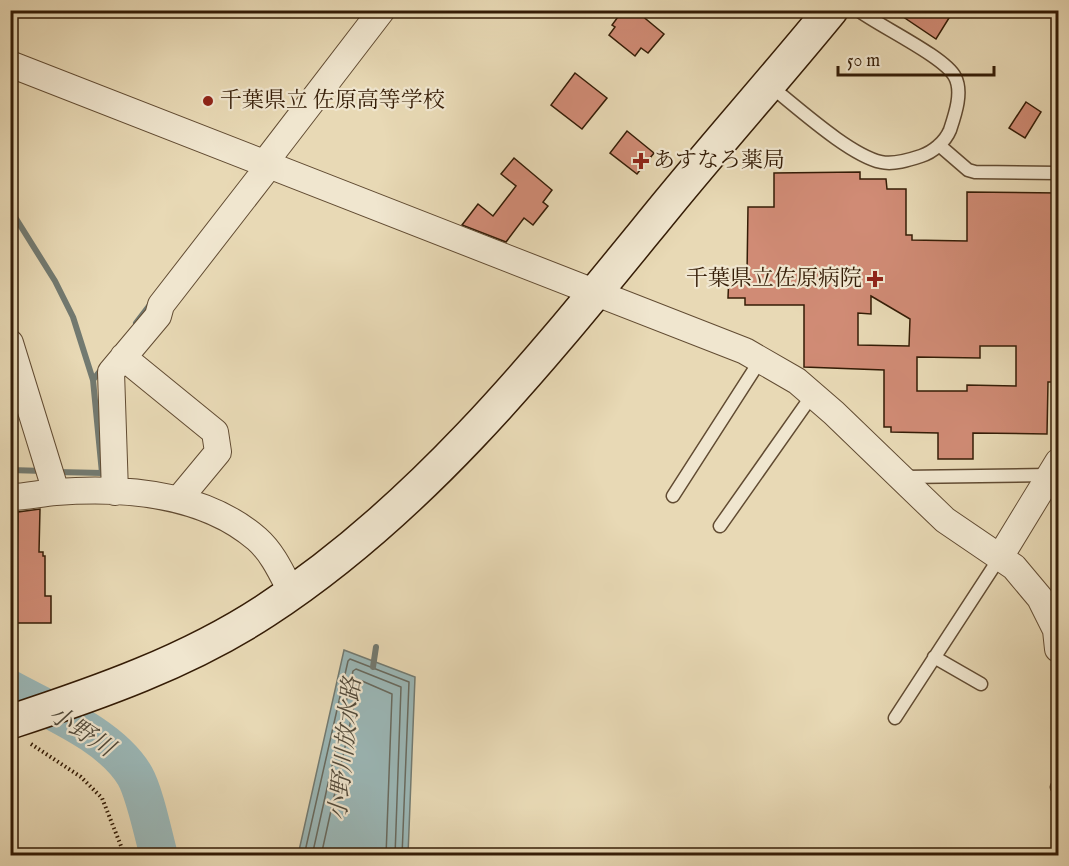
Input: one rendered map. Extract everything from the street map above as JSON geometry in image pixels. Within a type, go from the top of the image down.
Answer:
[{"type":"street","points":[[115,492],[111,372],[158,316],[161,304],[262,164],[382,10]]},
{"type":"street","points":[[20,732],[92,695],[182,656],[264,612],[292,593],[405,504],[447,462],[594,294],[831,10]]},
{"type":"street","points":[[10,64],[761,360],[797,381],[813,394],[945,520],[1014,567],[1040,597],[1056,630],[1059,649]]},
{"type":"street","points":[[10,343],[56,492]]},
{"type":"street","points":[[123,357],[215,432],[218,452],[179,499]]},
{"type":"street","points":[[1000,557],[1055,468]]},
{"type":"street","points":[[10,497],[56,492],[115,492],[179,499],[237,524],[258,540],[277,563],[292,593]]},
{"type":"lane","points":[[769,84],[860,154],[882,163],[909,160],[931,153],[947,136],[955,116],[958,92],[955,76],[937,59],[858,10]]},
{"type":"lane","points":[[939,145],[968,170],[975,172],[1059,174]]},
{"type":"lane","points":[[673,496],[761,360]]},
{"type":"lane","points":[[720,526],[813,394]]},
{"type":"lane","points":[[900,477],[1055,468]]},
{"type":"lane","points":[[895,718],[1000,557]]},
{"type":"lane","points":[[934,657],[981,684]]},
{"type":"path","points":[[20,732],[81,777],[102,798],[124,855]]},
{"type":"water","points":[[344,650],[415,677],[408,855],[298,855]]},
{"type":"building","points":[[623,10],[635,10],[664,34],[648,53],[641,48],[635,56],[609,35],[615,27],[612,25]]},
{"type":"building","points":[[893,10],[954,10],[936,39]]},
{"type":"building","points":[[575,73],[607,98],[582,129],[551,105]]},
{"type":"building","points":[[1026,102],[1041,112],[1025,138],[1009,128]]},
{"type":"building","points":[[627,131],[654,153],[637,174],[610,153]]},
{"type":"building","points":[[514,158],[552,190],[543,202],[548,206],[533,225],[524,218],[506,242],[462,225],[478,204],[493,216],[516,186],[501,174]]},
{"type":"building","points":[[860,172],[860,179],[886,179],[887,189],[906,189],[906,235],[912,235],[912,240],[967,241],[967,192],[1059,193],[1059,376],[1056,382],[1048,382],[1047,434],[973,433],[973,459],[938,459],[938,433],[891,432],[891,427],[884,427],[884,370],[804,367],[804,305],[745,305],[745,298],[728,298],[729,274],[747,274],[748,207],[774,207],[774,173]],"holes":[[[871,296],[910,319],[909,346],[858,345],[858,313],[871,314]],[[980,346],[1016,346],[1016,386],[967,385],[967,391],[917,391],[917,357],[980,358]]]},
{"type":"building","points":[[40,509],[39,552],[43,552],[45,556],[45,596],[51,596],[51,623],[16,623],[18,512]]},
{"type":"waterway","points":[[10,209],[55,281],[73,317],[93,380]]},
{"type":"waterway","points":[[136,323],[152,302]]},
{"type":"waterway","points":[[57,472],[102,473],[93,380],[103,367]]},
{"type":"waterway","points":[[10,470],[44,471]]},
{"type":"waterway","name":"小野川放水路","points":[[373,667],[376,647]]},
{"type":"waterway","name":"小野川","points":[[10,689],[78,725],[111,748],[124,761],[135,776],[142,793],[159,856]]},
{"type":"place","name":"千葉県立 佐原高等学校","points":[[208,101]]},
{"type":"place","name":"あすなろ薬局","points":[[641,161]]},
{"type":"place","name":"千葉県立佐原病院","points":[[875,279]]}]
